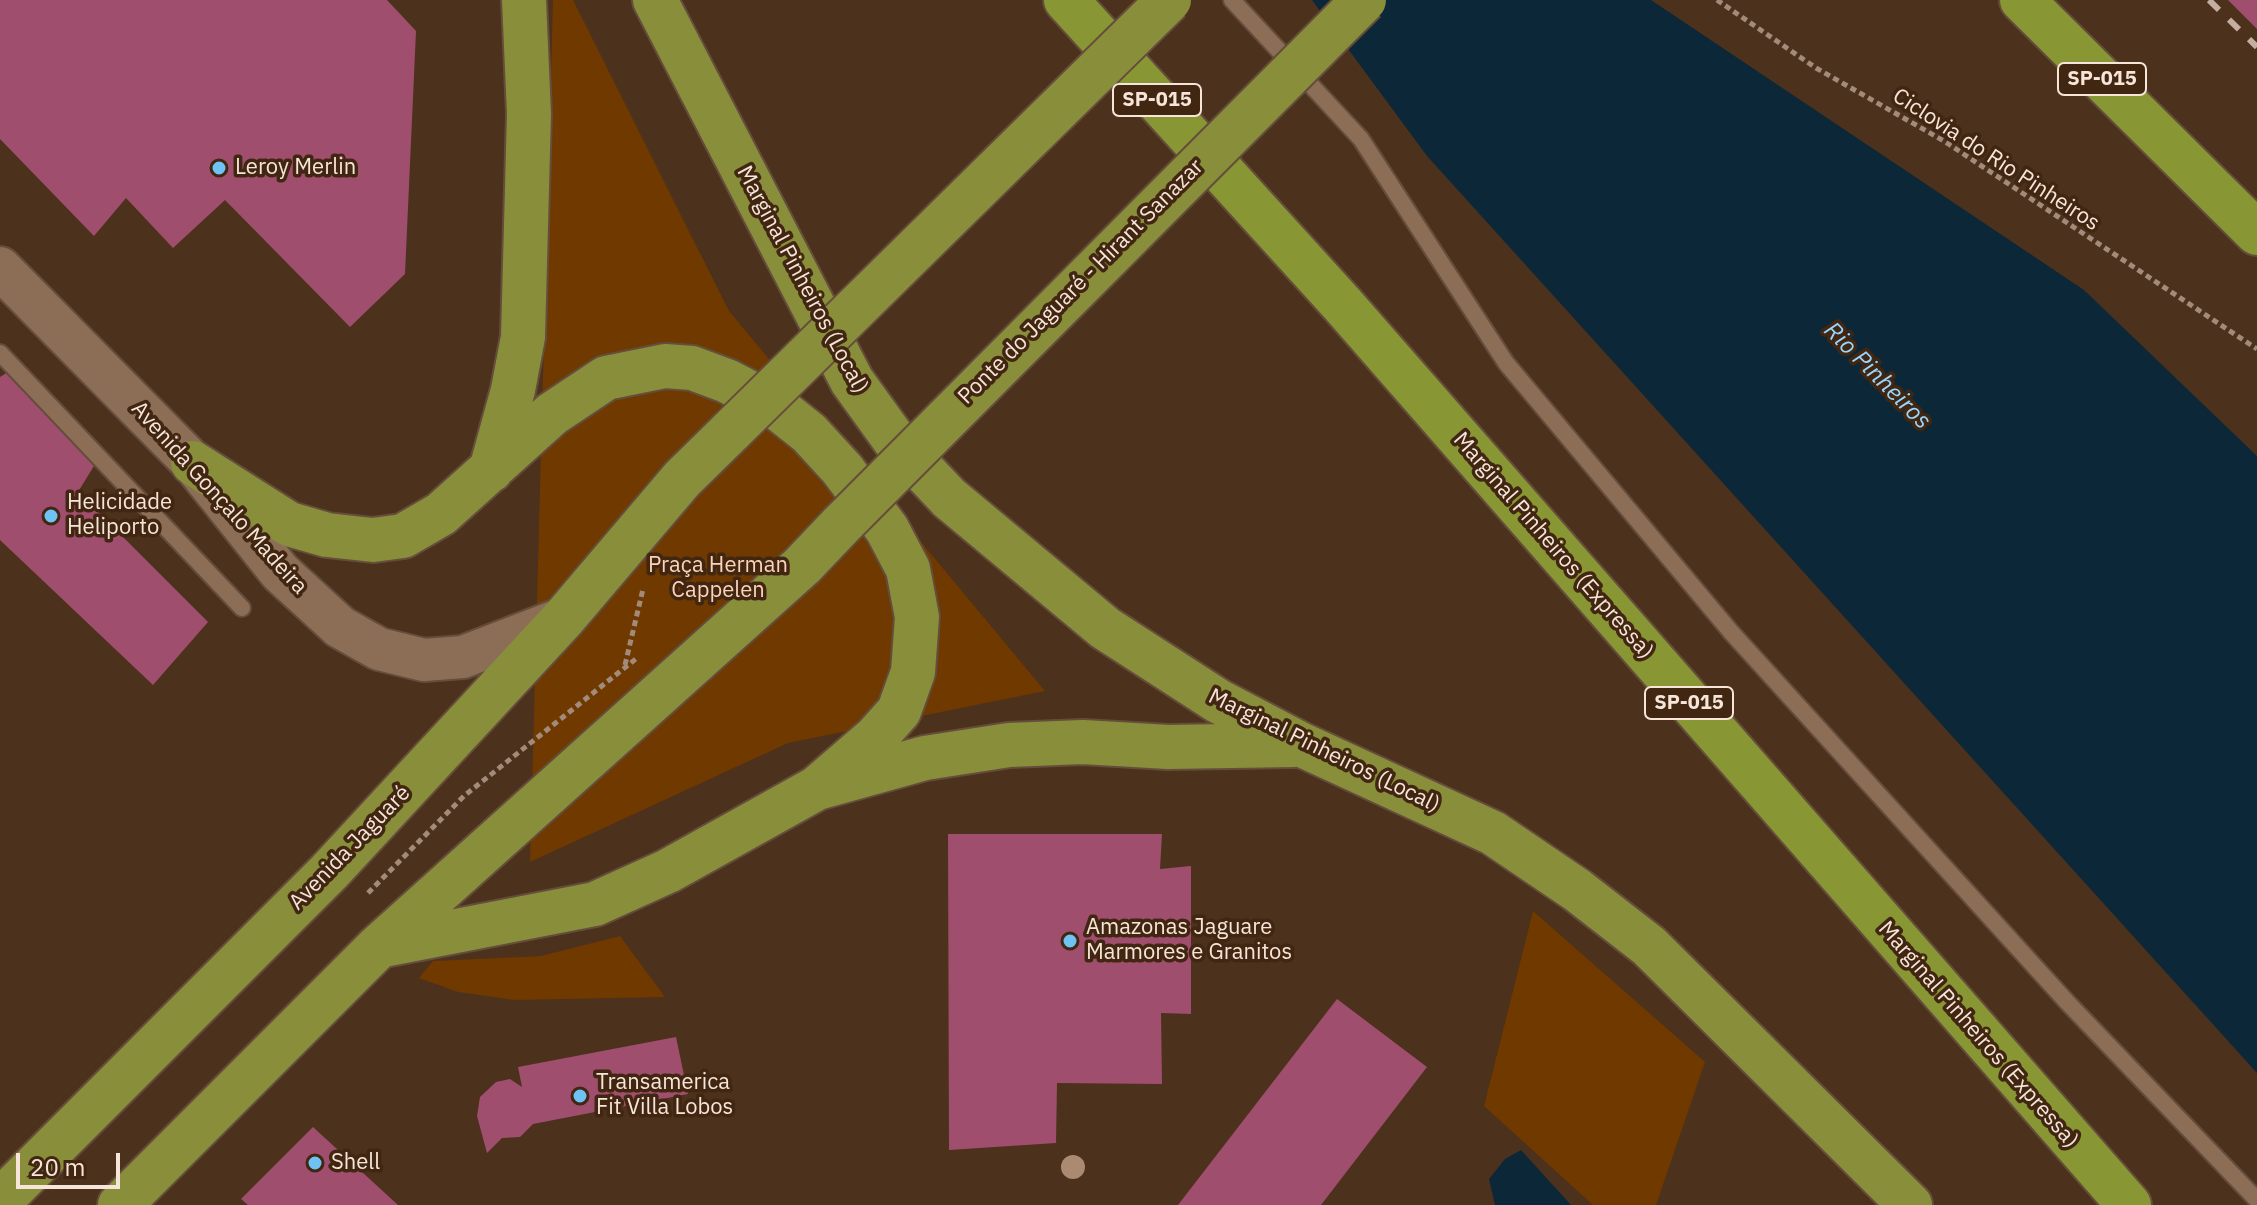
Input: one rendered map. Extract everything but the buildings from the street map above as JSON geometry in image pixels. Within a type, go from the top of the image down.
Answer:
[{"type":"highway","points":[[491,470],[513,390],[525,309],[529,114],[524,0]]},
{"type":"highway","name":"Marginal Pinheiros (Local)","points":[[655,0],[852,381],[896,442],[959,507],[1105,628],[1218,701],[1300,744],[1493,833],[1577,890],[1649,946],[1910,1205]]},
{"type":"highway","name":"Marginal Pinheiros (Expressa)","points":[[1066,0],[1343,305],[2129,1205]]},
{"type":"highway","name":"Avenida Jaguaré","points":[[5,1187],[329,872],[564,618],[682,479],[1169,0]]},
{"type":"highway","name":"Ponte do Jaguaré - Hirant Sanazar","points":[[379,946],[802,566],[1364,0]]},
{"type":"highway","name":"SP-015","points":[[2022,0],[2257,233]]},
{"type":"highway","points":[[120,1205],[379,946],[595,904],[668,871],[817,788],[875,738],[899,711],[913,672],[917,617],[908,569],[887,529],[842,469],[809,433],[775,406],[727,381],[692,368],[665,366],[606,378],[552,414],[441,514],[403,536],[373,540],[327,535],[289,524],[193,463]]},
{"type":"highway","points":[[817,788],[925,758],[1009,745],[1300,744]]},
{"type":"street","name":"Avenida Gonçalo Madeira","points":[[0,268],[193,463],[280,572],[340,627],[379,649],[424,660],[463,657],[564,618]]},
{"type":"lane","points":[[1232,0],[1361,139],[1506,363],[1731,632],[2067,1002],[2257,1200]]},
{"type":"lane","points":[[0,353],[242,608]]},
{"type":"path","name":"Ciclovia do Rio Pinheiros","points":[[1717,0],[1816,68],[1944,141],[2257,349]]},
{"type":"green space","name":"Praça Herman Cappelen","points":[[553,0],[573,0],[729,311],[1045,691],[788,743],[530,862]]},
{"type":"green space","points":[[1533,911],[1705,1062],[1656,1205],[1593,1205],[1484,1106]]},
{"type":"green space","points":[[620,936],[665,997],[515,1000],[458,992],[419,978],[433,961],[541,956]]},
{"type":"water","name":"Rio Pinheiros","points":[[1312,0],[1651,0],[2084,290],[2257,456],[2257,1073],[1427,156]]},
{"type":"water","points":[[1521,1150],[1571,1205],[1495,1205],[1489,1179],[1505,1159]]},
{"type":"railway","points":[[2209,0],[2257,47]]},
{"type":"place","name":"Leroy Merlin","points":[[219,168]]},
{"type":"place","name":"Helicidade Heliporto","points":[[51,516]]},
{"type":"place","name":"Amazonas Jaguare Marmores e Granitos","points":[[1070,941]]},
{"type":"place","name":"Transamerica Fit Villa Lobos","points":[[580,1096]]},
{"type":"place","name":"Shell","points":[[315,1163]]}]
